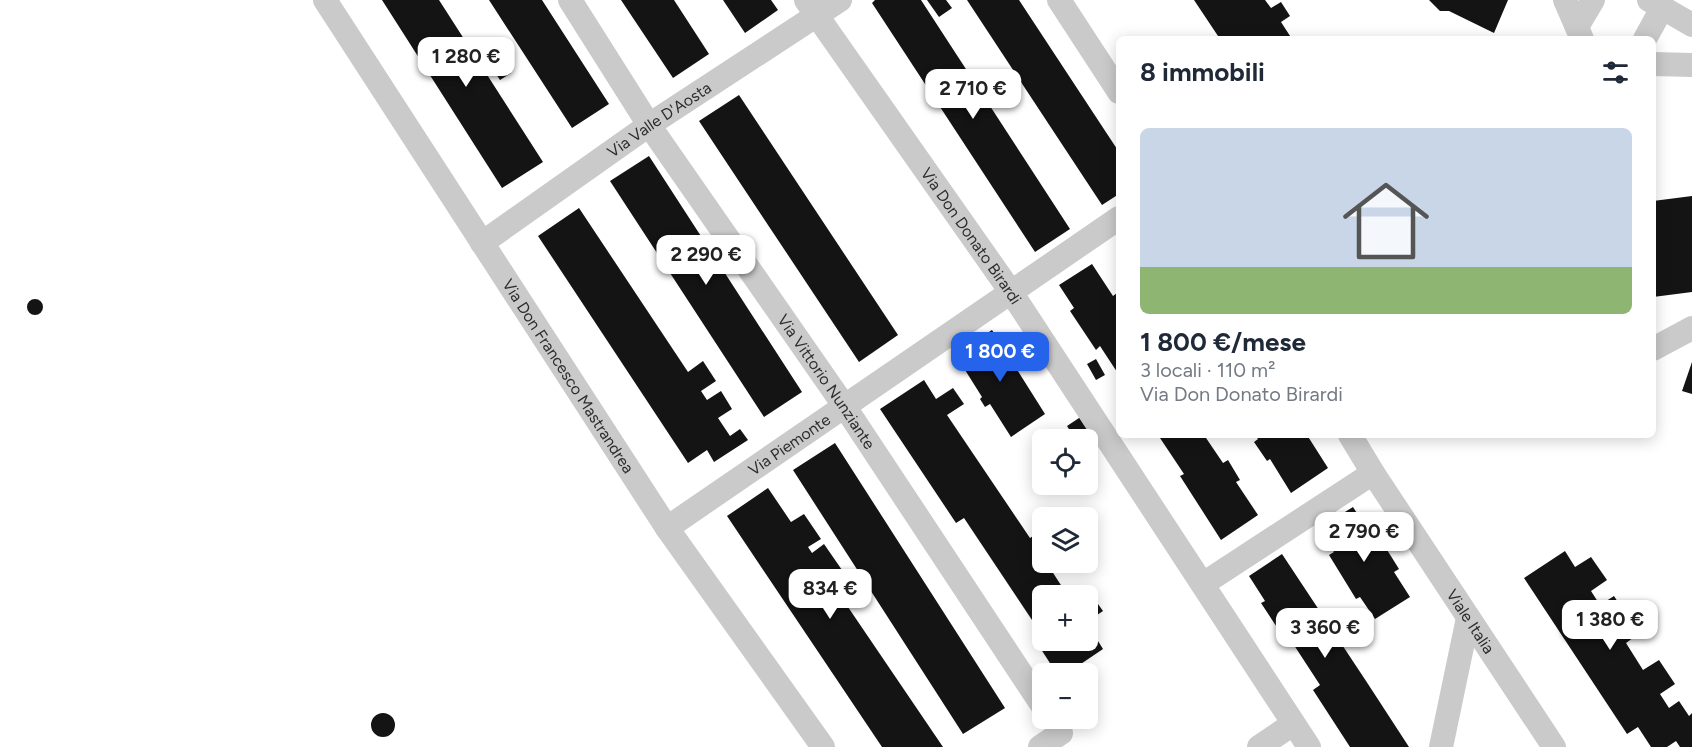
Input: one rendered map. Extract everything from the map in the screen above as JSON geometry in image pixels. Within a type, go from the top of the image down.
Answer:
[{"type":"street","name":"Via Don Francesco Mastrandrea","points":[[325,0],[667,528],[823,747]]},
{"type":"street","name":"Via Vittorio Nunziante","points":[[570,0],[649,125],[845,407],[1032,690]]},
{"type":"street","name":"Via Valle D'Aosta","points":[[482,243],[811,8],[840,0]]},
{"type":"street","points":[[1059,0],[1116,87]]},
{"type":"street","points":[[1565,0],[1585,35]]},
{"type":"street","points":[[1585,35],[1593,0]]},
{"type":"street","points":[[1646,36],[1655,4],[1692,25]]},
{"type":"street","name":"Via Don Donato Birardi","points":[[811,8],[1011,292],[1309,747]]},
{"type":"street","points":[[1656,64],[1692,65]]},
{"type":"street","name":"Via Piemonte","points":[[667,528],[1116,220]]},
{"type":"street","points":[[1656,347],[1692,328]]},
{"type":"street","name":"Viale Italia","points":[[1353,438],[1373,473],[1554,747]]},
{"type":"street","points":[[1203,584],[1373,473]]},
{"type":"street","points":[[1441,747],[1468,618]]},
{"type":"street","points":[[1259,747],[1293,724]]},
{"type":"street","points":[[1040,747],[1054,729]]},
{"type":"building","points":[[382,0],[439,0],[543,162],[502,188]]},
{"type":"building","points":[[489,0],[542,0],[609,104],[572,128]]},
{"type":"building","points":[[621,0],[674,0],[709,54],[673,78]]},
{"type":"building","points":[[723,0],[771,0],[778,10],[745,33]]},
{"type":"building","points":[[875,0],[921,0],[1070,229],[1035,252],[872,3]]},
{"type":"building","points":[[927,0],[946,0],[952,8],[939,17]]},
{"type":"building","points":[[967,0],[1019,0],[1116,147],[1116,196],[1102,205]]},
{"type":"building","points":[[1194,0],[1265,0],[1271,8],[1281,2],[1290,16],[1281,22],[1290,36],[1218,36]]},
{"type":"building","points":[[1429,0],[1508,0],[1494,33],[1449,11],[1440,11]]},
{"type":"building","points":[[489,39],[511,73],[500,80],[494,71],[492,73],[475,47]]},
{"type":"building","points":[[739,95],[898,335],[859,362],[699,121]]},
{"type":"building","points":[[649,156],[802,392],[764,417],[610,181]]},
{"type":"building","points":[[1692,196],[1692,292],[1656,297],[1656,201]]},
{"type":"building","points":[[579,208],[688,372],[703,361],[716,381],[701,391],[707,400],[721,391],[732,409],[718,418],[730,436],[740,429],[748,440],[714,462],[707,450],[688,463],[538,236]]},
{"type":"building","points":[[1092,264],[1113,296],[1116,294],[1116,370],[1100,346],[1096,350],[1070,311],[1074,308],[1059,285]]},
{"type":"building","points":[[32,299],[38,299],[43,307],[41,313],[32,315],[27,310],[27,304]]},
{"type":"building","points":[[992,330],[1045,414],[1011,437],[990,404],[985,407],[980,399],[982,397],[955,354]]},
{"type":"building","points":[[1096,359],[1105,375],[1096,380],[1087,364]]},
{"type":"building","points":[[1692,362],[1692,394],[1682,391]]},
{"type":"building","points":[[924,380],[936,399],[953,388],[964,404],[947,415],[1030,538],[1032,537],[1032,573],[1053,573],[1061,585],[1032,585],[1032,620],[964,518],[956,523],[880,409]]},
{"type":"building","points":[[1082,416],[1090,429],[1069,429],[1067,426]]},
{"type":"building","points":[[1160,438],[1206,438],[1223,463],[1228,460],[1240,480],[1236,482],[1258,515],[1221,540],[1180,476],[1184,474]]},
{"type":"building","points":[[1309,438],[1328,468],[1291,493],[1270,459],[1267,461],[1254,442],[1258,439]]},
{"type":"building","points":[[835,443],[1005,708],[963,734],[793,470]]},
{"type":"building","points":[[768,488],[791,522],[804,514],[821,539],[808,547],[812,553],[824,544],[842,570],[829,579],[943,747],[882,747],[727,516]]},
{"type":"building","points":[[1353,507],[1369,532],[1374,529],[1399,569],[1394,572],[1410,597],[1375,619],[1360,597],[1356,599],[1329,555],[1334,552],[1319,528]]},
{"type":"building","points":[[1565,551],[1575,567],[1591,557],[1607,580],[1591,591],[1600,605],[1614,596],[1623,610],[1626,609],[1641,632],[1626,643],[1643,670],[1659,660],[1675,684],[1660,694],[1669,708],[1679,701],[1689,716],[1692,713],[1692,747],[1680,747],[1676,741],[1667,747],[1651,747],[1638,727],[1627,734],[1524,578]]},
{"type":"building","points":[[1282,554],[1409,747],[1350,747],[1313,690],[1320,685],[1290,639],[1286,641],[1261,603],[1265,601],[1249,576]]},
{"type":"building","points":[[1098,604],[1103,611],[1098,614]]},
{"type":"building","points":[[1098,641],[1103,649],[1082,663],[1050,663],[1042,651],[1098,651]]},
{"type":"building","points":[[383,713],[391,717],[395,725],[391,733],[383,737],[375,733],[371,725],[375,717]]}]
